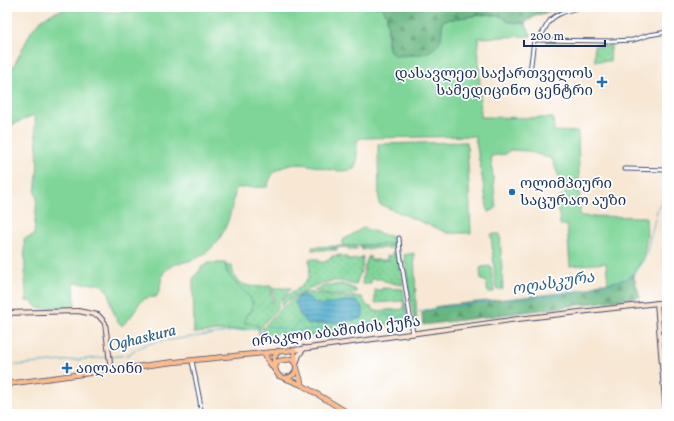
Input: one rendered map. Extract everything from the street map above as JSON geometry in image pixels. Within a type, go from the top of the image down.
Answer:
[{"type":"main road","name":"ირაკლი აბაშიძის ქუჩა","points":[[7,384],[111,370],[294,350],[518,319],[667,302]]},
{"type":"main road","points":[[657,303],[666,414]]},
{"type":"main road","points":[[7,313],[78,311],[98,315],[105,323],[111,370]]},
{"type":"main road","points":[[285,378],[289,378],[295,373],[299,355],[304,348]]},
{"type":"main road","points":[[294,350],[296,365],[302,385]]},
{"type":"main road","points":[[275,371],[274,358],[278,351]]},
{"type":"main road","points":[[265,353],[267,359],[279,376],[302,385],[350,414]]},
{"type":"main road","points":[[275,371],[275,366],[278,361],[292,359],[296,365]]},
{"type":"street","points":[[530,72],[534,40],[543,34],[550,19],[581,7]]},
{"type":"street","points":[[534,40],[633,40],[649,35],[667,32]]},
{"type":"street","points":[[625,169],[667,170]]},
{"type":"street","points":[[399,238],[413,334]]},
{"type":"street","points":[[667,256],[667,302]]},
{"type":"street","points":[[660,339],[667,338]]},
{"type":"street","points":[[192,361],[201,414]]},
{"type":"green space","points":[[127,7],[382,7],[387,16],[388,46],[441,38],[442,22],[445,20],[488,14],[503,17],[509,22],[525,24],[532,36],[478,38],[481,117],[553,118],[554,131],[578,132],[580,216],[646,217],[647,237],[643,259],[633,274],[626,279],[608,283],[606,263],[570,266],[567,225],[560,225],[558,207],[561,196],[566,195],[552,159],[527,151],[509,150],[506,154],[491,156],[496,208],[488,212],[475,136],[362,138],[357,140],[357,162],[354,169],[337,171],[310,165],[293,165],[277,170],[271,177],[267,187],[236,188],[229,218],[221,236],[215,244],[199,257],[171,266],[167,269],[162,275],[156,297],[144,299],[137,306],[132,316],[122,326],[117,321],[111,305],[109,293],[101,284],[74,283],[75,308],[37,308],[32,301],[26,301],[24,239],[34,235],[37,196],[35,192],[38,160],[35,118],[34,115],[7,127],[7,79],[32,30],[42,19],[55,12],[71,8],[126,13]]},
{"type":"green space","points":[[382,7],[556,7],[553,11],[537,15],[525,23],[509,22],[503,17],[488,14],[445,20],[442,22],[441,38],[434,49],[423,54],[397,56],[389,50],[387,16]]},
{"type":"green space","points":[[594,46],[611,46],[610,61],[595,61]]},
{"type":"green space","points":[[467,142],[471,233],[448,233],[379,204],[378,144]]},
{"type":"green space","points":[[363,228],[395,238],[397,244],[343,246],[343,240]]},
{"type":"green space","points":[[491,234],[500,234],[503,289],[496,289]]},
{"type":"green space","points":[[397,244],[397,248],[368,248],[369,250],[362,250],[365,249],[361,249],[362,246],[354,246],[354,248],[357,249],[348,249],[348,247],[332,248],[337,250],[312,250],[312,247]]},
{"type":"green space","points":[[392,253],[398,253],[403,285],[384,281],[382,279],[371,279],[371,284],[362,284],[364,269],[368,257],[370,256],[370,260],[389,260],[387,259],[387,256],[392,256]]},
{"type":"green space","points":[[414,253],[417,326],[415,326],[404,255]]},
{"type":"green space","points":[[342,255],[337,257],[347,257],[347,260],[361,259],[361,257],[363,257],[362,268],[356,285],[341,281],[333,281],[317,285],[293,297],[281,306],[285,297],[302,285],[308,278],[310,268],[309,259],[319,259],[320,262],[326,262],[329,258],[332,258],[332,256]]},
{"type":"green space","points":[[209,263],[225,263],[230,277],[245,290],[252,300],[253,306],[251,312],[255,324],[258,325],[258,328],[194,333],[193,279],[202,267]]},
{"type":"green space","points":[[226,265],[232,265],[233,273],[236,279],[245,285],[257,287],[271,286],[272,303],[274,302],[273,288],[292,288],[278,303],[278,308],[261,327],[259,335],[258,325],[245,323],[246,314],[251,312],[253,305],[251,299],[248,294],[232,279],[228,273]]},
{"type":"green space","points":[[490,266],[494,292],[488,292],[486,281],[481,280],[480,268]]},
{"type":"green space","points":[[633,274],[640,297],[423,325],[422,313],[425,310],[435,309],[435,307],[589,289],[600,283],[608,283],[626,279]]},
{"type":"green space","points":[[342,284],[355,289],[357,292],[352,294],[335,295],[313,290],[328,285]]},
{"type":"green space","points":[[382,288],[403,289],[408,322],[286,340],[286,336],[282,333],[262,335],[263,328],[280,309],[302,293],[306,292],[332,296],[362,297],[367,306],[373,308],[374,311],[404,309],[403,301],[375,303],[375,290],[382,290]]},
{"type":"water","points":[[304,294],[319,304],[330,304],[348,300],[357,302],[363,311],[362,318],[309,325],[300,315],[295,302],[298,297]]},
{"type":"waterway","name":"ოღასკურა","points":[[503,301],[562,295],[590,290],[631,277],[645,258],[658,207],[667,193]]},
{"type":"waterway","name":"Oghaskura","points":[[419,312],[494,301]]},
{"type":"waterway","name":"Oghaskura","points":[[267,326],[291,331],[371,324],[383,315],[393,316]]},
{"type":"waterway","name":"Oghaskura","points":[[398,317],[407,315]]},
{"type":"waterway","points":[[292,329],[299,323],[305,321]]},
{"type":"waterway","name":"Oghaskura","points":[[111,357],[127,355],[144,345],[155,342],[258,328]]},
{"type":"waterway","name":"Oghaskura","points":[[7,366],[108,357]]},
{"type":"place","name":"დასავლეთ საქართველოს სამედიცინო ცენტრი","points":[[602,82]]},
{"type":"place","name":"ოლიმპიური საცურაო აუზი","points":[[512,192]]},
{"type":"place","name":"აილაინი","points":[[67,368]]}]
